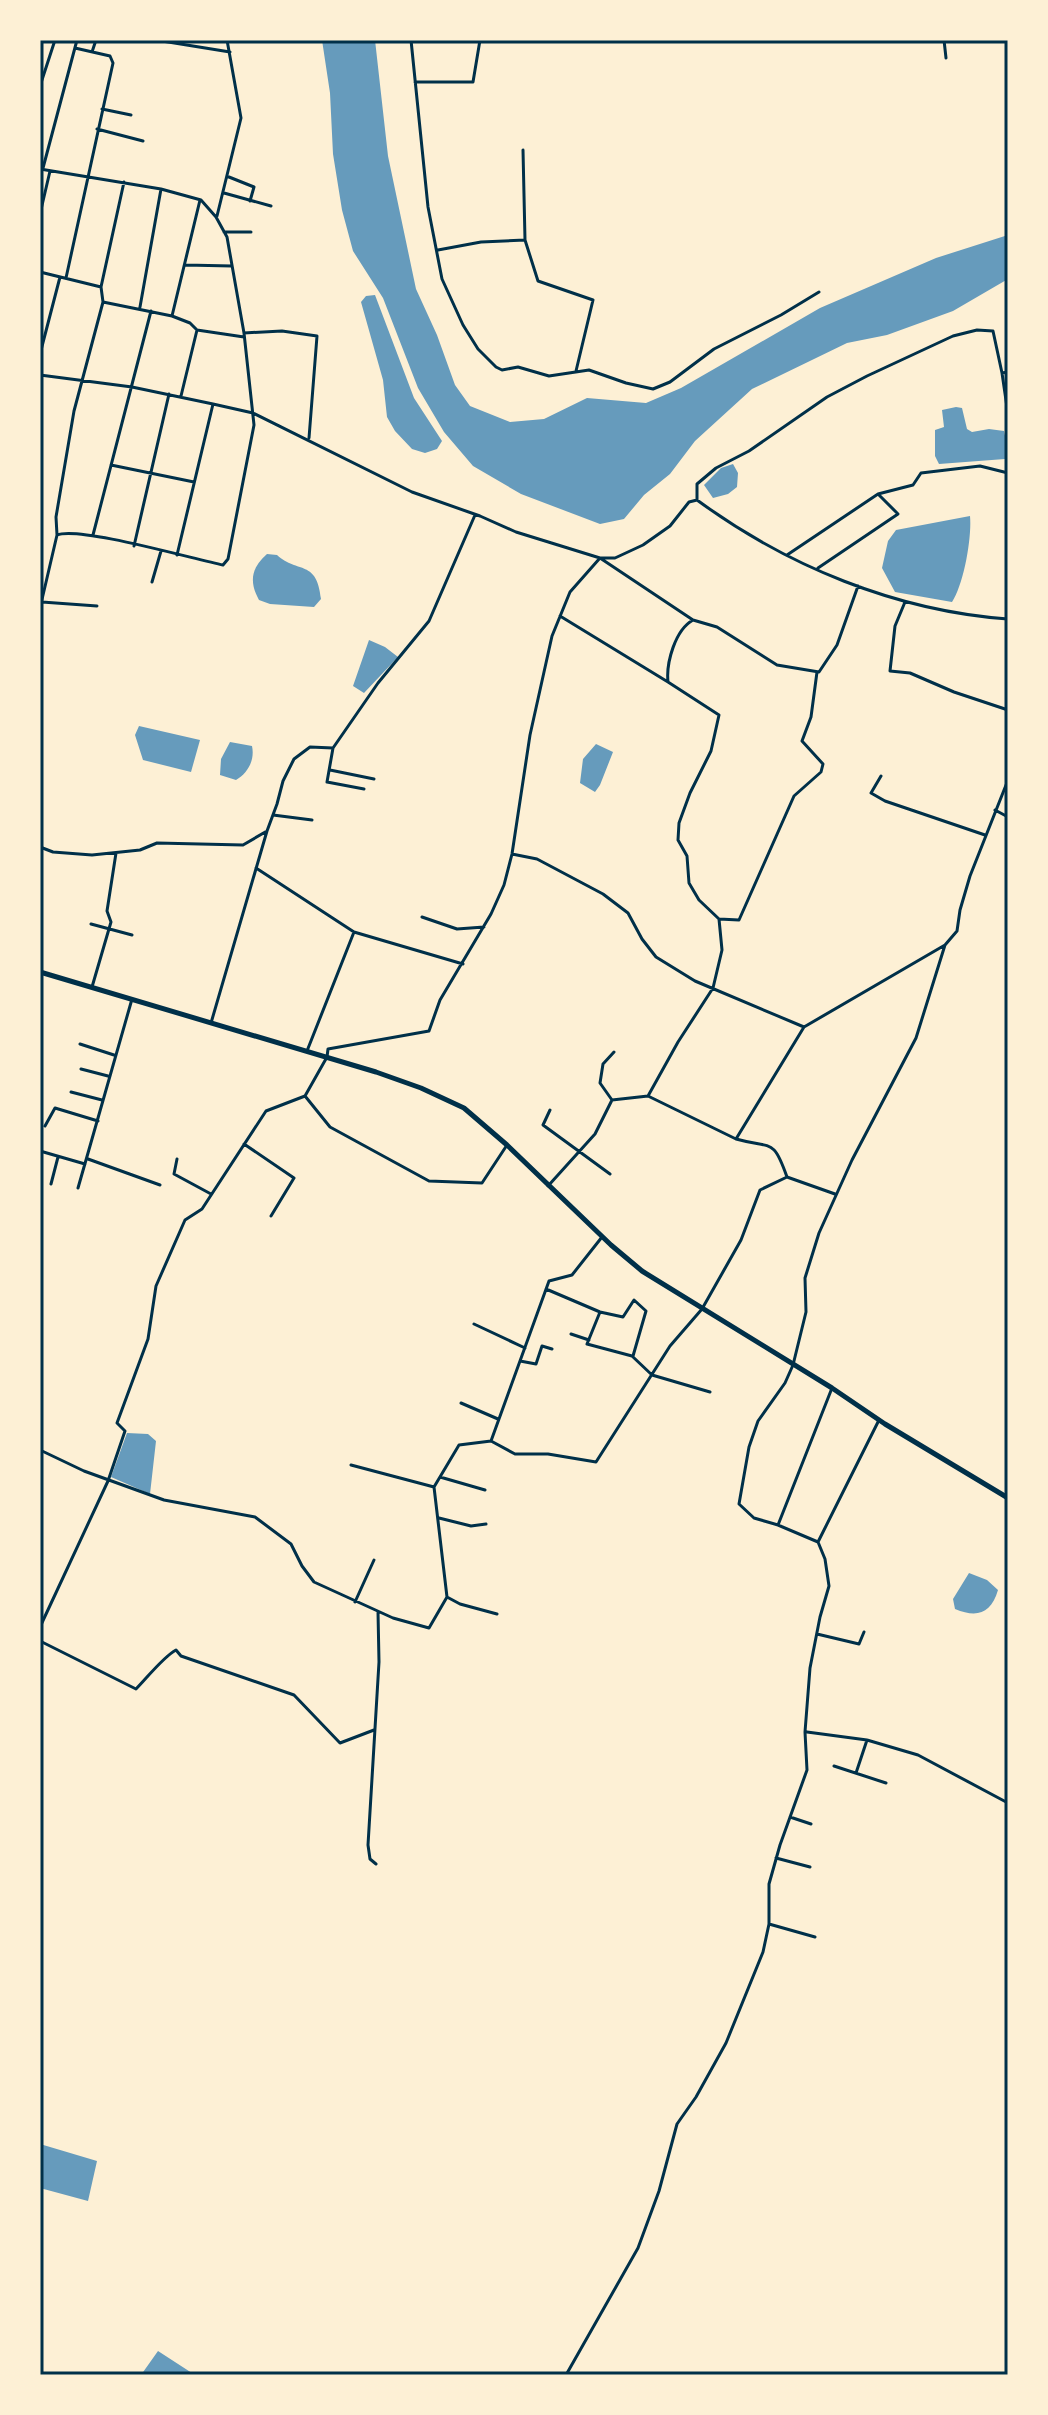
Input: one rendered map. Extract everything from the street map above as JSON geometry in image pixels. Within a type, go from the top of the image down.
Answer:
[{"type":"highway","points":[[40,972],[327,1057],[435,1094],[464,1108],[642,1271],[1008,1498]]},
{"type":"street","points":[[40,86],[55,40]]},
{"type":"street","points":[[57,535],[93,536],[223,565],[228,559],[250,455],[253,413],[232,266],[224,232],[216,217],[200,200],[161,189],[41,169],[77,40]]},
{"type":"street","points":[[92,52],[96,40]]},
{"type":"street","points":[[157,40],[230,52]]},
{"type":"street","points":[[216,217],[241,118],[227,40]]},
{"type":"street","points":[[411,40],[428,207],[442,279],[463,325],[478,349],[496,367],[502,370],[518,367],[549,376],[589,370],[653,389],[670,382],[714,349],[819,292]]},
{"type":"street","points":[[415,82],[473,82],[480,40]]},
{"type":"street","points":[[944,40],[946,58]]},
{"type":"street","points":[[40,354],[63,277],[113,63],[110,56],[75,48]]},
{"type":"street","points":[[102,109],[131,115]]},
{"type":"street","points":[[97,129],[143,141]]},
{"type":"street","points":[[523,150],[525,240],[538,281],[593,300],[576,371]]},
{"type":"street","points":[[40,214],[51,170]]},
{"type":"street","points":[[228,177],[254,187],[261,184]]},
{"type":"street","points":[[40,608],[57,535],[56,517],[74,411],[103,302],[101,287],[124,182]]},
{"type":"street","points":[[250,201],[254,187]]},
{"type":"street","points":[[140,309],[161,189]]},
{"type":"street","points":[[224,193],[271,206]]},
{"type":"street","points":[[172,316],[200,200]]},
{"type":"street","points":[[224,232],[251,232]]},
{"type":"street","points":[[437,250],[481,242],[525,240]]},
{"type":"street","points":[[185,265],[232,266]]},
{"type":"street","points":[[40,272],[101,287]]},
{"type":"street","points":[[103,302],[172,316],[190,323],[197,330],[244,335],[282,331],[317,336],[309,438]]},
{"type":"street","points":[[93,536],[151,311]]},
{"type":"street","points":[[181,397],[197,330]]},
{"type":"street","points":[[697,500],[697,484],[716,468],[749,451],[827,397],[953,336],[977,330],[993,331],[1008,414]]},
{"type":"street","points":[[1002,373],[1008,372]]},
{"type":"street","points":[[40,375],[132,387],[253,413],[309,438],[412,492],[476,514],[516,532],[600,558],[693,620],[717,627],[777,665],[817,672]]},
{"type":"street","points":[[134,546],[169,394]]},
{"type":"street","points":[[177,555],[213,404]]},
{"type":"street","points":[[110,464],[194,482]]},
{"type":"street","points":[[787,555],[878,494],[913,485],[921,473],[980,466],[1008,473]]},
{"type":"street","points":[[818,569],[898,514],[878,494]]},
{"type":"street","points":[[40,1627],[108,1481],[125,1431],[117,1423],[148,1339],[156,1286],[185,1220],[202,1209],[266,1111],[305,1096],[327,1057],[328,1049],[429,1031],[440,1000],[484,927],[504,885],[512,854],[530,735],[552,636],[570,592],[600,558],[615,558],[643,545],[670,526],[689,502],[697,500],[743,533],[858,586],[905,602],[961,615],[1008,619]]},
{"type":"street","points":[[364,789],[327,782],[333,748],[378,683],[429,621],[476,514]]},
{"type":"street","points":[[152,582],[161,551]]},
{"type":"street","points":[[560,616],[719,715],[711,751],[679,823],[678,840],[687,856],[689,883],[699,900],[719,919],[739,920],[794,796],[821,772],[823,764],[802,741],[811,717],[817,672],[837,645],[858,586]]},
{"type":"street","points":[[42,602],[97,606]]},
{"type":"street","points":[[905,602],[895,626],[890,671],[910,673],[1008,710]]},
{"type":"street","points":[[668,682],[667,669],[674,648],[687,623],[693,620]]},
{"type":"street","points":[[211,1024],[283,781],[294,759],[310,747],[333,748]]},
{"type":"street","points":[[330,770],[374,779]]},
{"type":"street","points":[[881,776],[871,793],[885,801],[985,835]]},
{"type":"street","points":[[736,1139],[804,1027],[945,945],[957,931],[960,910],[985,835],[1008,780]]},
{"type":"street","points":[[995,810],[1008,817]]},
{"type":"street","points":[[273,815],[312,820]]},
{"type":"street","points":[[40,847],[53,852],[92,855],[140,850],[157,843],[243,845],[267,831]]},
{"type":"street","points":[[92,987],[111,922],[107,911],[116,853]]},
{"type":"street","points":[[512,854],[537,859],[603,894],[628,913],[656,957],[695,981],[804,1027]]},
{"type":"street","points":[[256,868],[354,932],[463,964]]},
{"type":"street","points":[[422,917],[457,929],[484,927]]},
{"type":"street","points":[[648,1096],[713,988],[722,950],[719,919]]},
{"type":"street","points":[[91,924],[132,935]]},
{"type":"street","points":[[307,1052],[354,932]]},
{"type":"street","points":[[566,2375],[638,2248],[659,2191],[677,2124],[726,2043],[763,1952],[769,1924],[769,1884],[807,1770],[805,1732],[810,1668],[829,1586],[825,1559],[818,1542],[754,1518],[739,1504],[749,1447],[758,1421],[785,1383],[793,1365],[806,1312],[805,1278],[819,1233],[916,1038],[945,945]]},
{"type":"street","points":[[78,1188],[132,999]]},
{"type":"street","points":[[80,1044],[114,1055]]},
{"type":"street","points":[[612,1100],[600,1083],[603,1064],[614,1052]]},
{"type":"street","points":[[81,1069],[108,1076]]},
{"type":"street","points":[[71,1092],[102,1100]]},
{"type":"street","points":[[305,1096],[330,1127],[429,1181],[482,1183],[507,1145]]},
{"type":"street","points":[[612,1100],[648,1096],[736,1139],[764,1142],[778,1152],[787,1177]]},
{"type":"street","points":[[548,1186],[595,1134],[612,1100]]},
{"type":"street","points":[[45,1126],[55,1108],[98,1121]]},
{"type":"street","points":[[550,1110],[543,1125],[610,1174]]},
{"type":"street","points":[[244,1144],[294,1178],[271,1216]]},
{"type":"street","points":[[40,1151],[85,1164]]},
{"type":"street","points":[[51,1184],[58,1157]]},
{"type":"street","points":[[87,1159],[160,1185]]},
{"type":"street","points":[[177,1159],[174,1174],[211,1194]]},
{"type":"street","points":[[40,1450],[108,1481],[164,1500],[255,1517],[291,1544],[314,1582],[378,1612],[429,1628],[447,1597],[434,1487],[459,1445],[491,1441],[515,1454],[548,1454],[596,1462],[670,1346],[702,1309],[741,1240],[760,1190],[787,1177],[836,1194]]},
{"type":"street","points":[[491,1441],[549,1281],[572,1275],[602,1237]]},
{"type":"street","points":[[546,1289],[600,1312],[623,1317],[634,1300],[646,1311],[632,1356]]},
{"type":"street","points":[[600,1312],[587,1344],[632,1356],[652,1375],[710,1392]]},
{"type":"street","points":[[474,1324],[525,1348]]},
{"type":"street","points":[[571,1334],[589,1340]]},
{"type":"street","points":[[520,1361],[536,1364],[542,1346],[552,1349]]},
{"type":"street","points":[[778,1525],[832,1388]]},
{"type":"street","points":[[461,1403],[498,1419]]},
{"type":"street","points":[[818,1542],[879,1420]]},
{"type":"street","points":[[351,1465],[434,1487]]},
{"type":"street","points":[[440,1477],[485,1490]]},
{"type":"street","points":[[438,1517],[471,1526],[486,1524]]},
{"type":"street","points":[[355,1602],[374,1560]]},
{"type":"street","points":[[447,1597],[460,1604],[497,1614]]},
{"type":"street","points":[[376,1864],[370,1859],[368,1845],[379,1662],[378,1612]]},
{"type":"street","points":[[817,1634],[859,1644],[864,1632]]},
{"type":"street","points":[[40,1641],[136,1689],[170,1652],[176,1650],[181,1656],[294,1695],[340,1743],[374,1730]]},
{"type":"street","points":[[805,1732],[867,1740],[918,1755],[1008,1803]]},
{"type":"street","points":[[856,1773],[867,1740]]},
{"type":"street","points":[[834,1766],[886,1783]]},
{"type":"street","points":[[790,1817],[811,1824]]},
{"type":"street","points":[[776,1858],[810,1867]]},
{"type":"street","points":[[769,1924],[815,1937]]},
{"type":"water","points":[[322,40],[375,40],[388,156],[416,289],[455,385],[470,406],[510,422],[544,419],[587,398],[646,403],[681,388],[820,308],[936,258],[1008,235],[1008,279],[953,311],[887,335],[847,343],[752,389],[695,441],[670,474],[644,495],[624,519],[600,524],[521,494],[473,466],[444,432],[418,388],[383,298],[353,251],[342,210],[333,154],[330,93]]},
{"type":"water","points":[[375,295],[414,398],[442,441],[437,449],[425,453],[412,449],[387,417],[383,380],[361,302],[366,296]]},
{"type":"water","points":[[962,408],[967,429],[972,432],[989,429],[1004,431],[1007,445],[1005,459],[939,464],[935,456],[935,430],[944,427],[942,410]]},
{"type":"water","points":[[733,464],[738,473],[737,487],[728,494],[713,498],[704,485],[721,468]]},
{"type":"water","points":[[970,516],[966,560],[952,602],[895,592],[882,568],[888,541],[896,530]]},
{"type":"water","points":[[267,554],[277,555],[311,573],[319,586],[321,599],[314,607],[270,604],[259,600],[253,576]]},
{"type":"water","points":[[369,640],[398,657],[364,693],[353,686]]},
{"type":"water","points":[[139,726],[200,740],[191,772],[143,760],[135,735]]},
{"type":"water","points":[[230,742],[252,746],[250,766],[236,780],[220,775],[221,759]]},
{"type":"water","points":[[596,744],[613,752],[595,792],[580,783],[583,759]]},
{"type":"water","points":[[127,1433],[148,1434],[156,1441],[150,1494],[111,1477]]},
{"type":"water","points":[[969,1573],[987,1580],[998,1590],[991,1604],[982,1612],[955,1609],[953,1599]]},
{"type":"water","points":[[40,2144],[97,2161],[88,2201],[40,2188]]},
{"type":"water","points":[[158,2351],[195,2375],[141,2375]]}]
